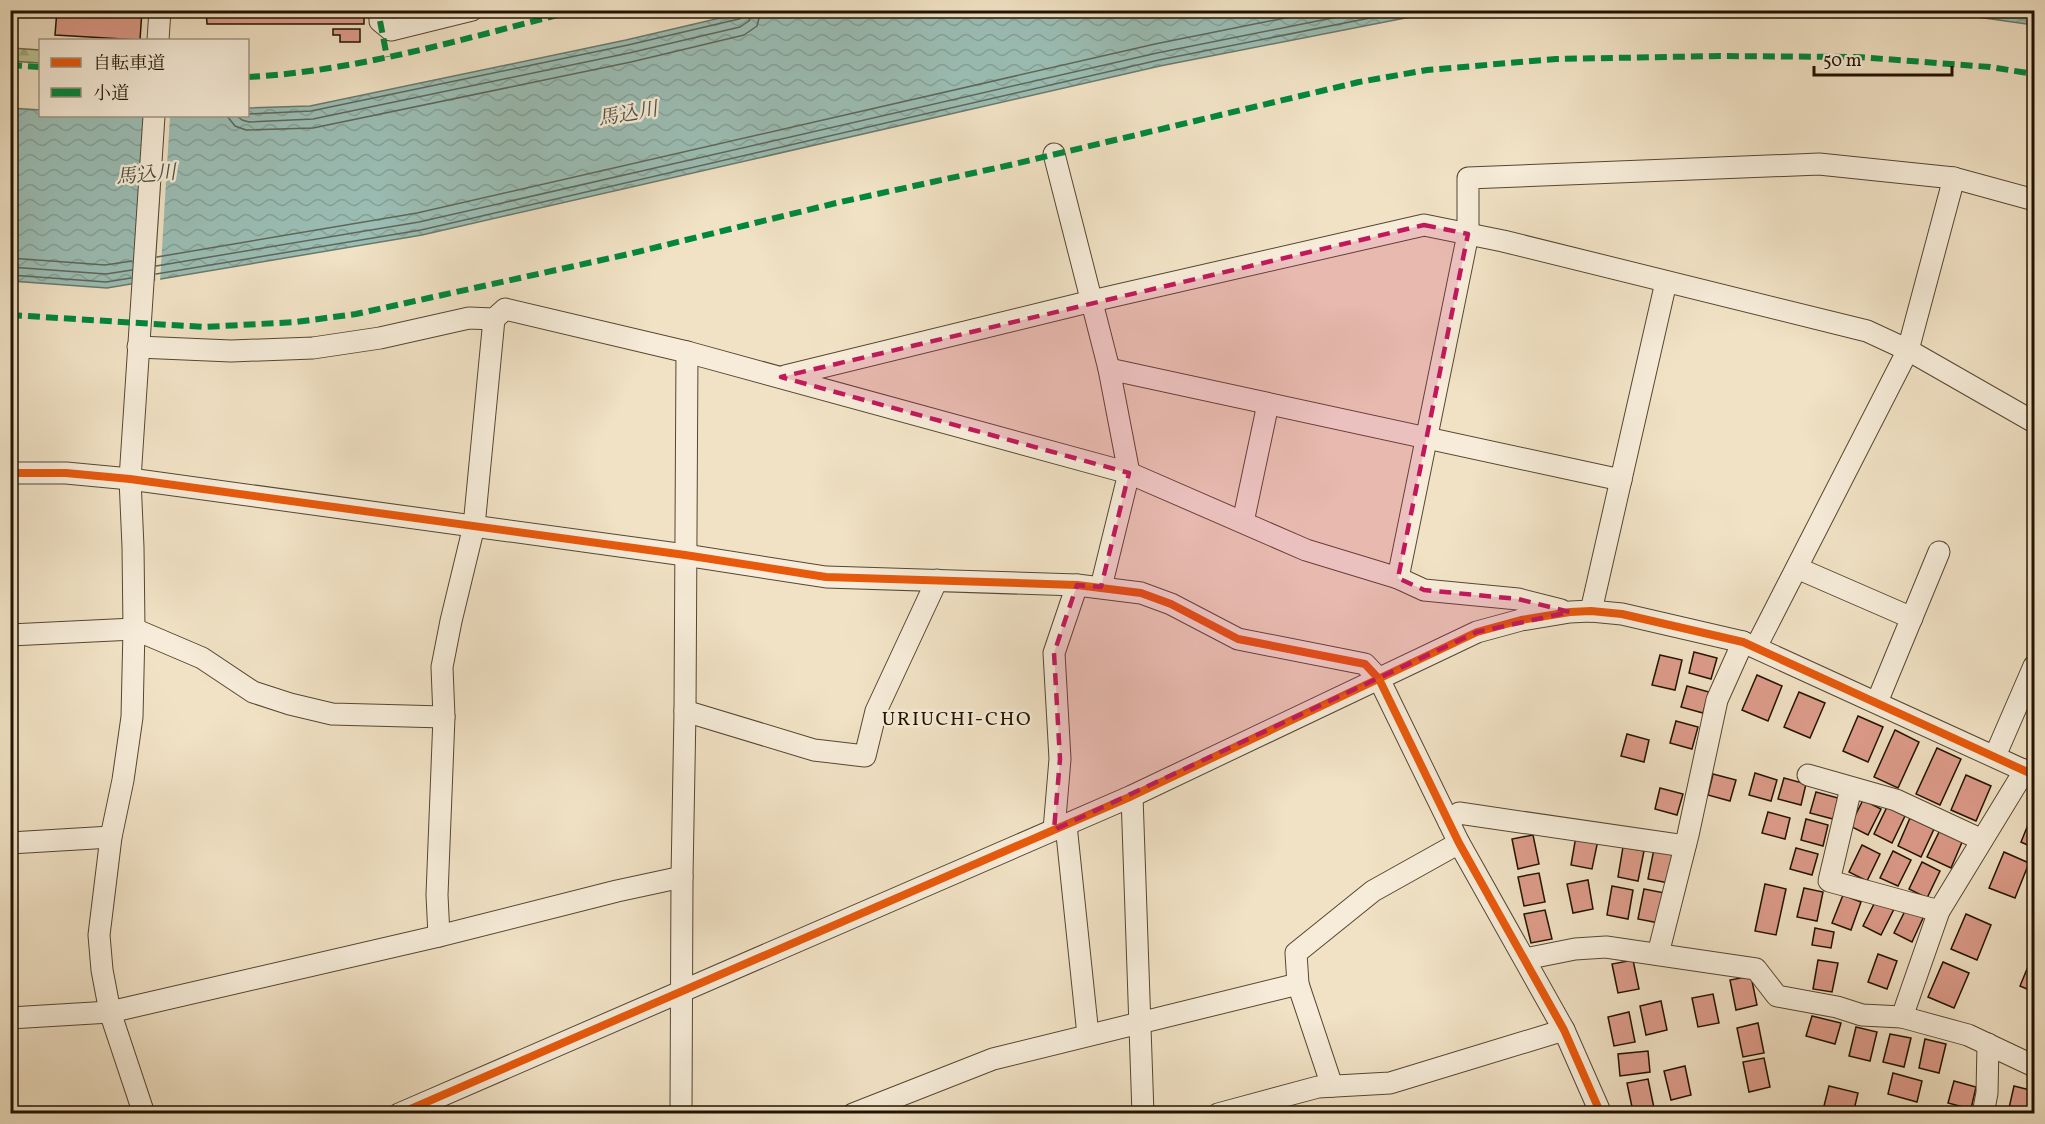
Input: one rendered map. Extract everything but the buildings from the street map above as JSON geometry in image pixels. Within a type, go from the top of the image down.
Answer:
[{"type":"street","points":[[158,39],[160,10]]},
{"type":"street","points":[[380,10],[380,21],[391,30],[472,10]]},
{"type":"street","points":[[144,1113],[110,1012],[102,970],[99,935],[111,837],[123,780],[132,717],[134,628],[130,479],[154,117]]},
{"type":"street","points":[[1054,154],[1109,369],[1129,473],[1101,587]]},
{"type":"street","points":[[1398,578],[1468,234],[1468,178],[1819,164],[1954,178],[2034,200]]},
{"type":"street","points":[[1658,954],[1685,846],[1717,700],[1797,568],[1908,350],[1954,178]]},
{"type":"street","points":[[781,377],[1092,301],[1424,225],[1503,241],[1867,330],[1908,350],[2034,422]]},
{"type":"street","points":[[1580,612],[1620,480],[1665,282]]},
{"type":"street","points":[[439,936],[438,895],[444,717],[442,667],[450,621],[474,526],[494,319],[505,309],[687,352],[1129,473],[1306,550],[1398,578],[1424,590],[1518,599],[1580,612],[1622,614],[1750,644],[2030,772],[1982,840],[1939,910],[1902,1017]]},
{"type":"street","points":[[138,347],[231,351],[313,348],[380,338],[468,318],[494,319]]},
{"type":"street","points":[[681,1113],[682,877],[686,711],[687,352]]},
{"type":"street","points":[[1109,369],[1620,480]]},
{"type":"street","points":[[1243,522],[1268,404]]},
{"type":"street","points":[[10,473],[66,473],[130,479],[685,555],[826,577],[1101,587],[1141,593],[1171,604],[1238,639],[1365,664],[1379,679],[1458,843],[1564,1030],[1600,1113]]},
{"type":"street","points":[[1878,702],[1939,552]]},
{"type":"street","points":[[1797,568],[1912,618]]},
{"type":"street","points":[[686,711],[814,750],[865,756],[876,711],[937,580]]},
{"type":"street","points":[[1077,585],[1054,653],[1060,759],[1060,827],[1088,1035]]},
{"type":"street","points":[[399,1113],[1132,796],[1477,632],[1521,620],[1580,612]]},
{"type":"street","points":[[10,635],[134,628],[202,658],[253,692],[290,704],[332,714],[444,717]]},
{"type":"street","points":[[1995,756],[2034,666]]},
{"type":"street","points":[[1808,775],[1896,800],[1982,840]]},
{"type":"street","points":[[1851,788],[1829,881],[1939,910]]},
{"type":"street","points":[[1132,796],[1143,1113]]},
{"type":"street","points":[[1449,822],[1459,813],[1685,846]]},
{"type":"street","points":[[10,843],[111,837]]},
{"type":"street","points":[[1332,1086],[1298,984],[1296,953],[1373,891],[1458,843]]},
{"type":"street","points":[[10,1017],[110,1012],[682,877]]},
{"type":"street","points":[[1525,959],[1575,949],[1606,947],[1756,969],[1778,996],[1837,1007],[1862,1015],[1902,1017],[1968,1035],[2034,1066]]},
{"type":"street","points":[[853,1113],[993,1059],[1298,984]]},
{"type":"street","points":[[1218,1113],[1318,1088],[1390,1083],[1564,1030]]},
{"type":"street","points":[[1983,1113],[1987,1093],[1988,1044]]},
{"type":"highlighted area","points":[[1424,225],[1468,234],[1398,578],[1424,590],[1518,599],[1570,612],[1477,632],[1054,830],[1060,759],[1054,653],[1077,585],[1101,587],[1129,473],[781,377]]},
{"type":"green space","points":[[11,48],[39,50],[39,63],[11,61]]},
{"type":"water","name":"馬込川","points":[[750,11],[1441,11],[1160,66],[422,235],[107,288],[11,281],[10,108],[39,110],[39,117],[249,117],[249,108],[310,106],[626,40]]},
{"type":"water","points":[[1934,11],[2034,11],[2034,25]]},
{"type":"pier","points":[[165,117],[170,117],[160,282],[155,283]]},
{"type":"marked path","points":[[249,77],[290,74],[373,60],[578,10]]},
{"type":"marked path","points":[[380,21],[387,57]]},
{"type":"marked path","points":[[10,315],[204,327],[296,322],[356,314],[629,254],[836,203],[1010,165],[1359,82],[1427,70],[1556,59],[1720,56],[1858,57],[1990,67],[2034,74]]},
{"type":"marked path","points":[[10,65],[39,67]]},
{"type":"cycle path","points":[[10,473],[66,473],[130,479],[685,555],[826,577],[1077,585],[1141,593],[1171,604],[1238,639],[1365,664],[1379,679],[1459,843],[1564,1030],[1601,1114]]},
{"type":"cycle path","points":[[399,1114],[1132,796],[1477,632],[1521,620],[1570,612],[1591,611],[1622,614],[1743,642],[2034,775]]},
{"type":"district","name":"URIUCHI-CHO","points":[[957,720]]}]
